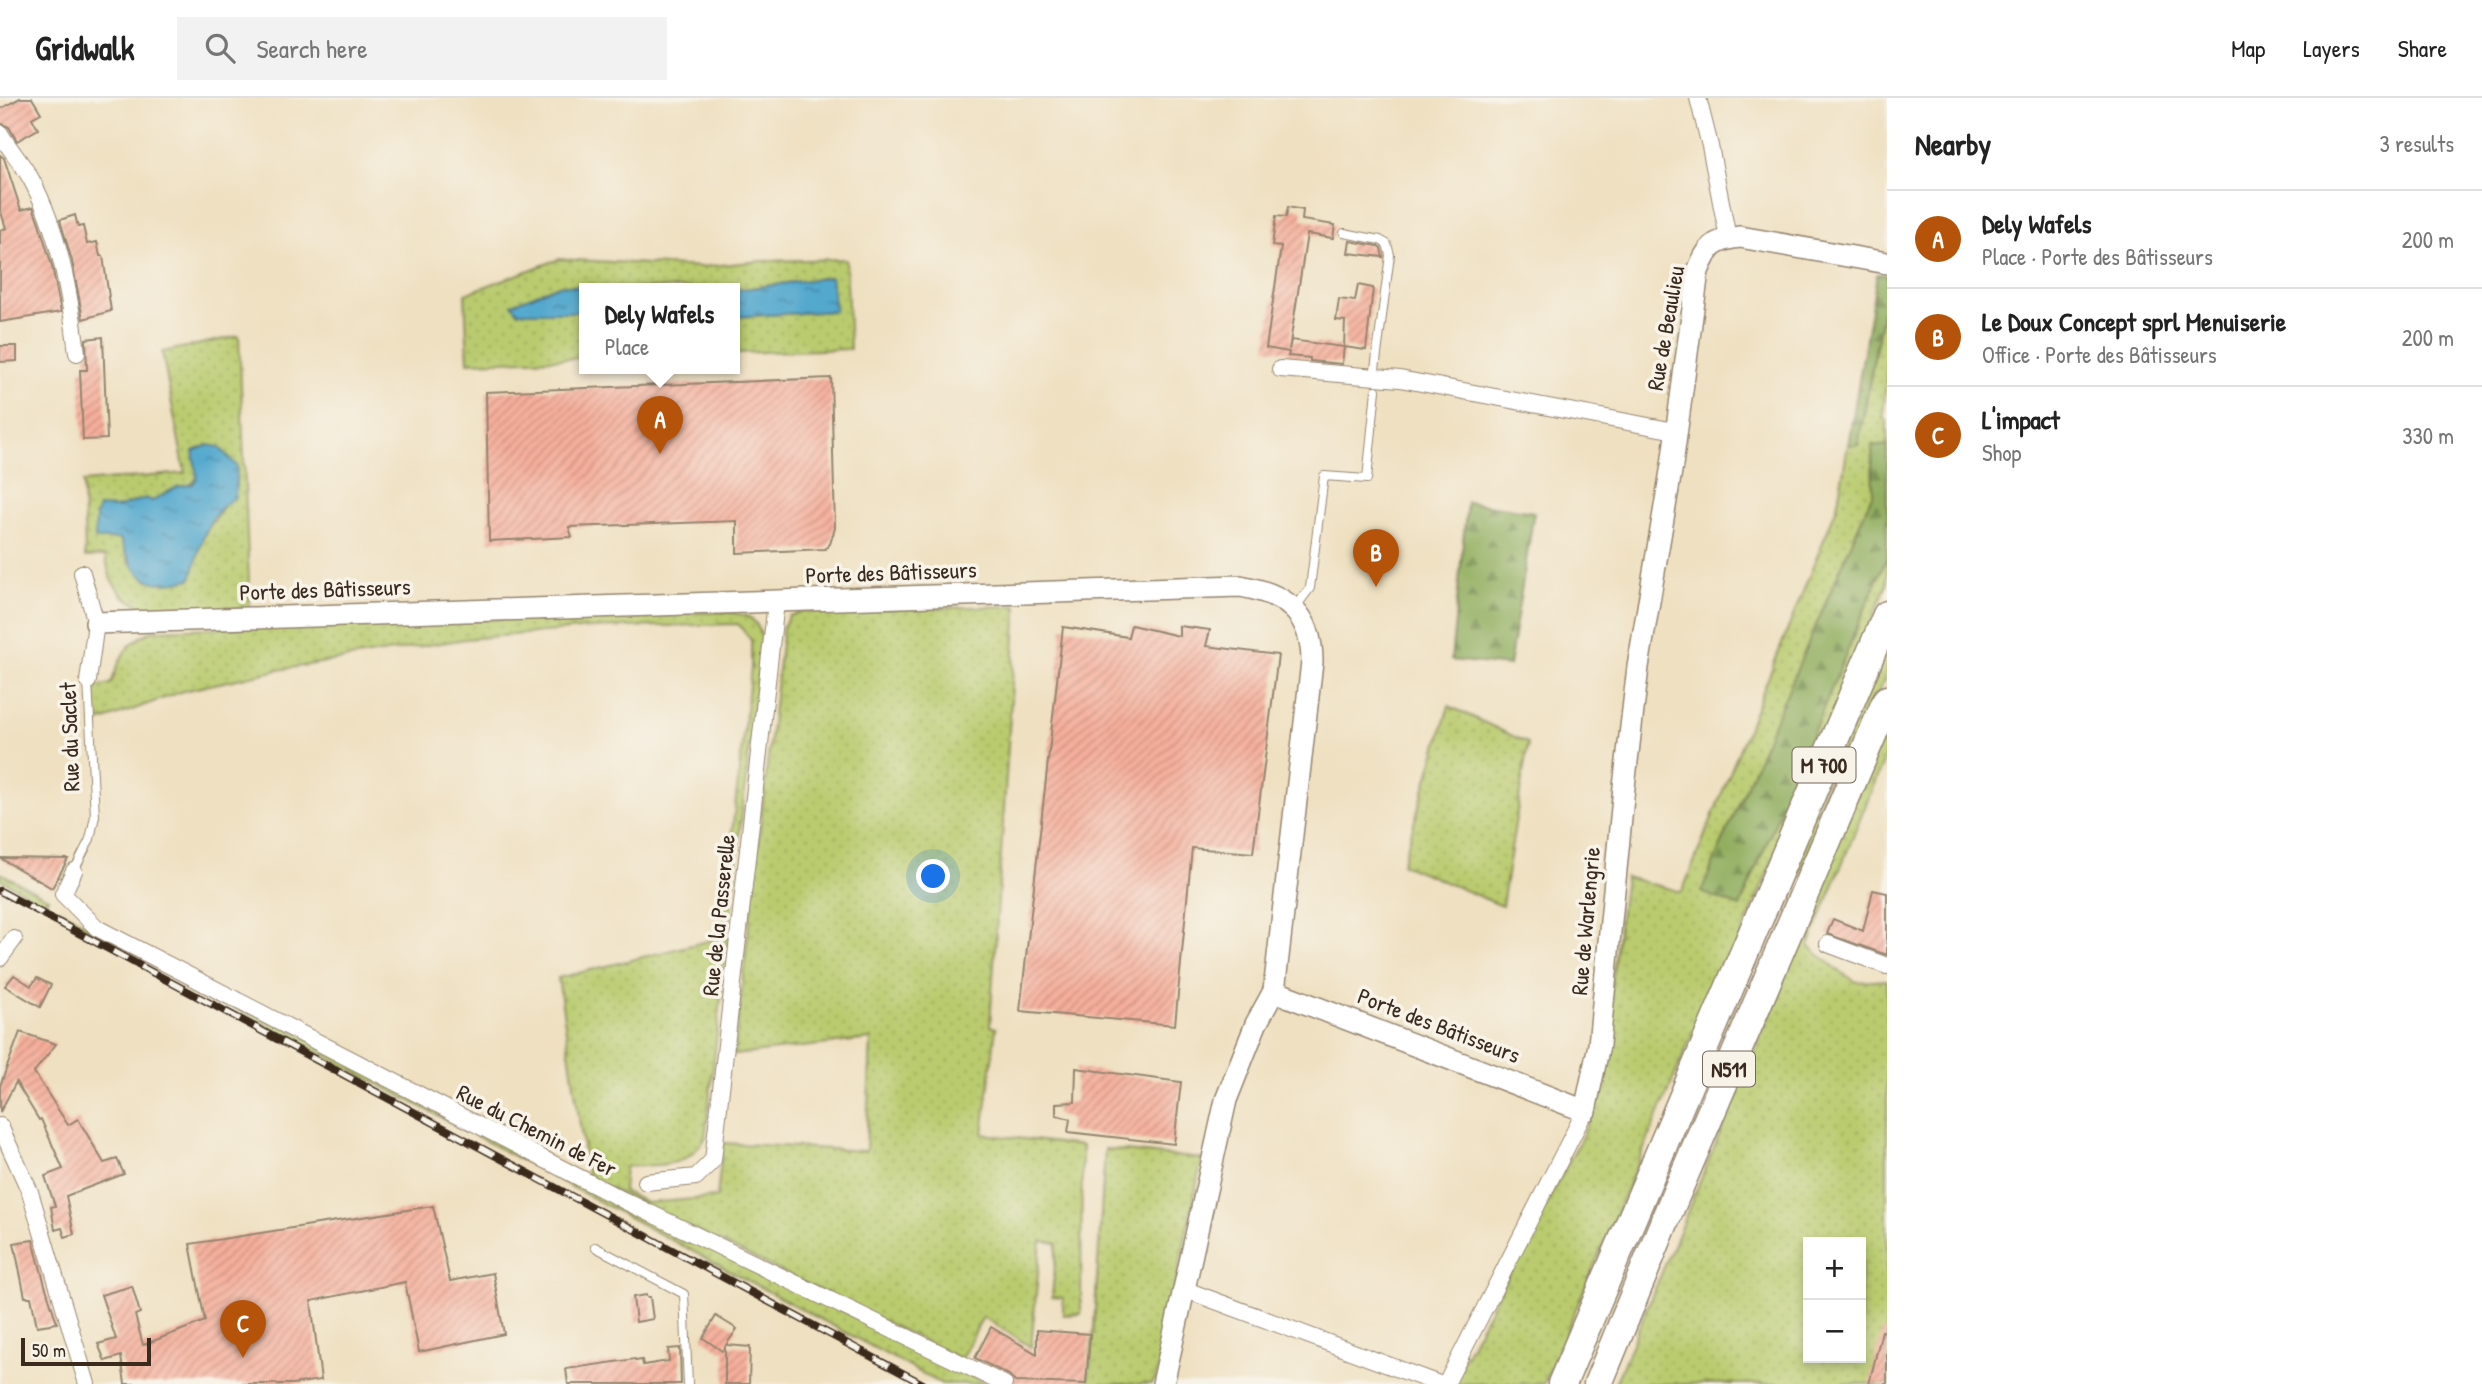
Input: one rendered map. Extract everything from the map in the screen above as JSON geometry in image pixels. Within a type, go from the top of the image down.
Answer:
[{"type":"highway","name":"M 700","points":[[1760,914],[1887,615]]},
{"type":"highway","name":"M 700","points":[[1789,926],[1887,700]]},
{"type":"highway","name":"N511","points":[[1562,1384],[1760,914]]},
{"type":"highway","name":"N511","points":[[1598,1384],[1789,926]]},
{"type":"street","points":[[1698,98],[1728,239],[1750,238],[1887,263]]},
{"type":"street","points":[[1,137],[31,180],[49,223],[68,293],[77,353]]},
{"type":"street","name":"Rue de Beaulieu","points":[[1675,431],[1698,271],[1710,248],[1717,242],[1728,239]]},
{"type":"street","points":[[1280,369],[1375,384],[1431,384],[1675,431]]},
{"type":"street","name":"Rue de Warlengrie","points":[[1446,1384],[1501,1271],[1585,1111],[1600,1045],[1635,693],[1672,465],[1675,431]]},
{"type":"street","name":"Rue du Saclet","points":[[82,573],[96,623],[88,681]]},
{"type":"street","name":"Porte des Bâtisseurs","points":[[96,623],[1240,586],[1278,596],[1295,608]]},
{"type":"street","name":"Rue de la Passerelle","points":[[646,1182],[696,1177],[713,1160],[776,602]]},
{"type":"street","points":[[1163,1384],[1226,1100],[1256,1024],[1274,991],[1312,662],[1312,645],[1295,608]]},
{"type":"street","name":"Rue du Saclet","points":[[63,894],[74,872]]},
{"type":"street","name":"Rue du Chemin de Fer","points":[[63,894],[97,928],[623,1200],[1004,1384]]},
{"type":"street","points":[[0,958],[14,939]]},
{"type":"street","points":[[1828,944],[1887,966]]},
{"type":"street","name":"Porte des Bâtisseurs","points":[[1274,991],[1585,1111]]},
{"type":"street","points":[[0,1126],[30,1192],[87,1384]]},
{"type":"street","points":[[1186,1290],[1438,1384]]},
{"type":"lane","points":[[1295,608],[1310,588],[1324,476],[1367,479],[1390,255],[1387,244],[1380,240],[1344,233]]},
{"type":"lane","name":"Rue du Saclet","points":[[74,872],[90,839],[95,816],[88,681]]},
{"type":"lane","points":[[596,1247],[684,1294],[688,1384]]},
{"type":"green space","points":[[559,259],[701,267],[761,261],[846,259],[850,349],[740,353],[740,317],[834,311],[831,277],[740,289],[740,283],[579,283],[579,286],[559,285],[513,304],[518,312],[579,312],[579,358],[468,362],[465,294]]},
{"type":"green space","points":[[1877,274],[1887,275],[1887,287],[1858,445],[1848,445]]},
{"type":"green space","points":[[1887,287],[1887,366],[1883,418],[1887,420],[1887,446],[1872,445],[1873,493],[1702,892],[1740,906],[1887,556],[1887,584],[1733,956],[1724,960],[1544,1384],[1450,1384],[1581,1139],[1597,1100],[1625,877],[1682,892],[1837,507],[1848,445],[1858,445]]},
{"type":"green space","points":[[239,336],[250,608],[152,612],[124,597],[111,580],[105,556],[85,557],[83,482],[185,473],[162,352]],"holes":[[[208,445],[228,457],[236,466],[230,491],[225,504],[204,536],[197,560],[129,562],[120,539],[99,507],[116,508],[146,498],[152,501],[191,484],[197,478],[194,451]]]},
{"type":"green space","points":[[1872,445],[1887,446],[1887,556],[1740,907],[1701,892],[1873,493]]},
{"type":"green space","points":[[1467,502],[1534,512],[1509,666],[1451,660]]},
{"type":"green space","points":[[1017,606],[990,1026],[996,1028],[983,1134],[1082,1146],[1081,1314],[1063,1315],[1063,1298],[1052,1297],[1057,1243],[1041,1241],[1031,1347],[983,1317],[961,1359],[588,1178],[558,978],[720,938],[751,667],[751,640],[738,624],[591,628],[465,639],[278,670],[183,691],[94,724],[93,687],[111,684],[125,651],[136,640],[154,630],[724,612],[744,615],[753,620],[762,637],[705,1139],[697,1149],[680,1161],[625,1167],[623,1191],[646,1203],[717,1197],[723,1143],[866,1151],[871,1039],[734,1055],[783,627],[789,616],[802,611]]},
{"type":"green space","points":[[1887,641],[1887,673],[1781,919],[1770,914]]},
{"type":"green space","points":[[1449,706],[1528,743],[1502,906],[1402,864]]},
{"type":"green space","points":[[1887,722],[1887,752],[1809,946],[1857,982],[1887,980],[1887,1384],[1615,1384],[1784,981],[1780,975]]},
{"type":"green space","points":[[0,873],[48,898],[44,903],[0,879]]},
{"type":"green space","points":[[63,911],[95,930],[987,1384],[942,1384],[61,915]]},
{"type":"green space","points":[[1105,1149],[1202,1159],[1156,1379],[1151,1384],[1088,1384]]},
{"type":"water","points":[[831,277],[835,311],[740,317],[740,289]]},
{"type":"water","points":[[559,285],[579,286],[579,312],[518,312],[512,304]]},
{"type":"water","points":[[209,445],[219,447],[237,466],[235,497],[224,505],[210,523],[191,579],[153,582],[138,572],[120,539],[95,539],[99,507],[116,508],[146,498],[152,501],[177,487],[193,484],[197,478],[193,451]]},
{"type":"building","points":[[20,98],[32,98],[41,113],[32,118],[38,129],[17,141],[9,127],[0,123],[0,109]]},
{"type":"building","points":[[0,155],[4,158],[21,210],[33,207],[52,266],[61,312],[0,322],[0,230],[6,228],[0,209]]},
{"type":"building","points":[[1288,207],[1303,210],[1302,220],[1335,225],[1333,238],[1307,234],[1289,350],[1291,340],[1344,347],[1342,364],[1310,361],[1310,358],[1288,356],[1289,352],[1266,348],[1281,247],[1272,246],[1276,216],[1286,217]]},
{"type":"building","points":[[75,215],[78,227],[83,226],[87,244],[97,242],[100,256],[103,256],[111,311],[83,319],[72,261],[60,220]]},
{"type":"building","points":[[1350,241],[1378,246],[1383,257],[1348,253]]},
{"type":"building","points":[[1358,285],[1373,288],[1366,350],[1344,347],[1345,321],[1336,320],[1339,299],[1355,301]]},
{"type":"building","points":[[103,337],[107,439],[83,440],[80,370],[87,370],[86,339]]},
{"type":"building","points":[[0,346],[17,346],[17,361],[0,362]]},
{"type":"building","points":[[831,378],[835,528],[830,544],[825,549],[737,553],[737,521],[569,527],[572,537],[489,541],[486,392]]},
{"type":"building","points":[[1131,625],[1179,636],[1179,626],[1210,630],[1206,646],[1278,655],[1253,853],[1192,848],[1175,1025],[1020,1011],[1063,627],[1128,637]]},
{"type":"building","points":[[0,858],[68,859],[52,888]]},
{"type":"building","points":[[1873,890],[1887,893],[1887,955],[1827,934],[1833,919],[1863,931]]},
{"type":"building","points":[[14,975],[31,986],[37,978],[51,985],[40,1007],[5,986]]},
{"type":"building","points":[[20,1032],[56,1044],[34,1072],[68,1125],[78,1119],[104,1163],[117,1159],[124,1174],[66,1196],[74,1234],[65,1237],[62,1228],[55,1230],[51,1207],[55,1206],[45,1176],[63,1169],[41,1119],[39,1120],[16,1082],[0,1112],[0,1086]]},
{"type":"building","points":[[1076,1068],[1181,1082],[1174,1144],[1068,1132],[1070,1119],[1056,1115],[1056,1103],[1075,1102]]},
{"type":"building","points":[[433,1206],[450,1281],[493,1273],[504,1334],[419,1352],[405,1282],[311,1301],[321,1380],[292,1384],[125,1384],[121,1356],[105,1361],[98,1344],[116,1339],[101,1295],[132,1286],[140,1313],[135,1315],[143,1345],[205,1321],[190,1244]]},
{"type":"building","points":[[33,1240],[57,1323],[37,1326],[31,1297],[25,1297],[14,1243]]},
{"type":"building","points":[[633,1297],[650,1297],[653,1319],[636,1322]]},
{"type":"building","points":[[716,1316],[737,1329],[726,1345],[750,1347],[749,1384],[725,1384],[725,1347],[722,1351],[703,1338]]},
{"type":"building","points":[[991,1327],[1037,1354],[1037,1330],[1090,1334],[1086,1384],[1015,1382],[1009,1375],[975,1358]]},
{"type":"building","points":[[1882,1331],[1887,1332],[1887,1384],[1869,1384]]},
{"type":"building","points":[[680,1348],[681,1384],[568,1384],[566,1369],[635,1359],[642,1360],[643,1365],[669,1361],[668,1349]]},
{"type":"railway","points":[[0,891],[923,1384]]},
{"type":"place","name":"Dely Wafels","points":[[660,454]]},
{"type":"place","name":"Le Doux Concept sprl Menuiserie","points":[[1376,587]]},
{"type":"place","name":"L'impact","points":[[243,1358]]}]
